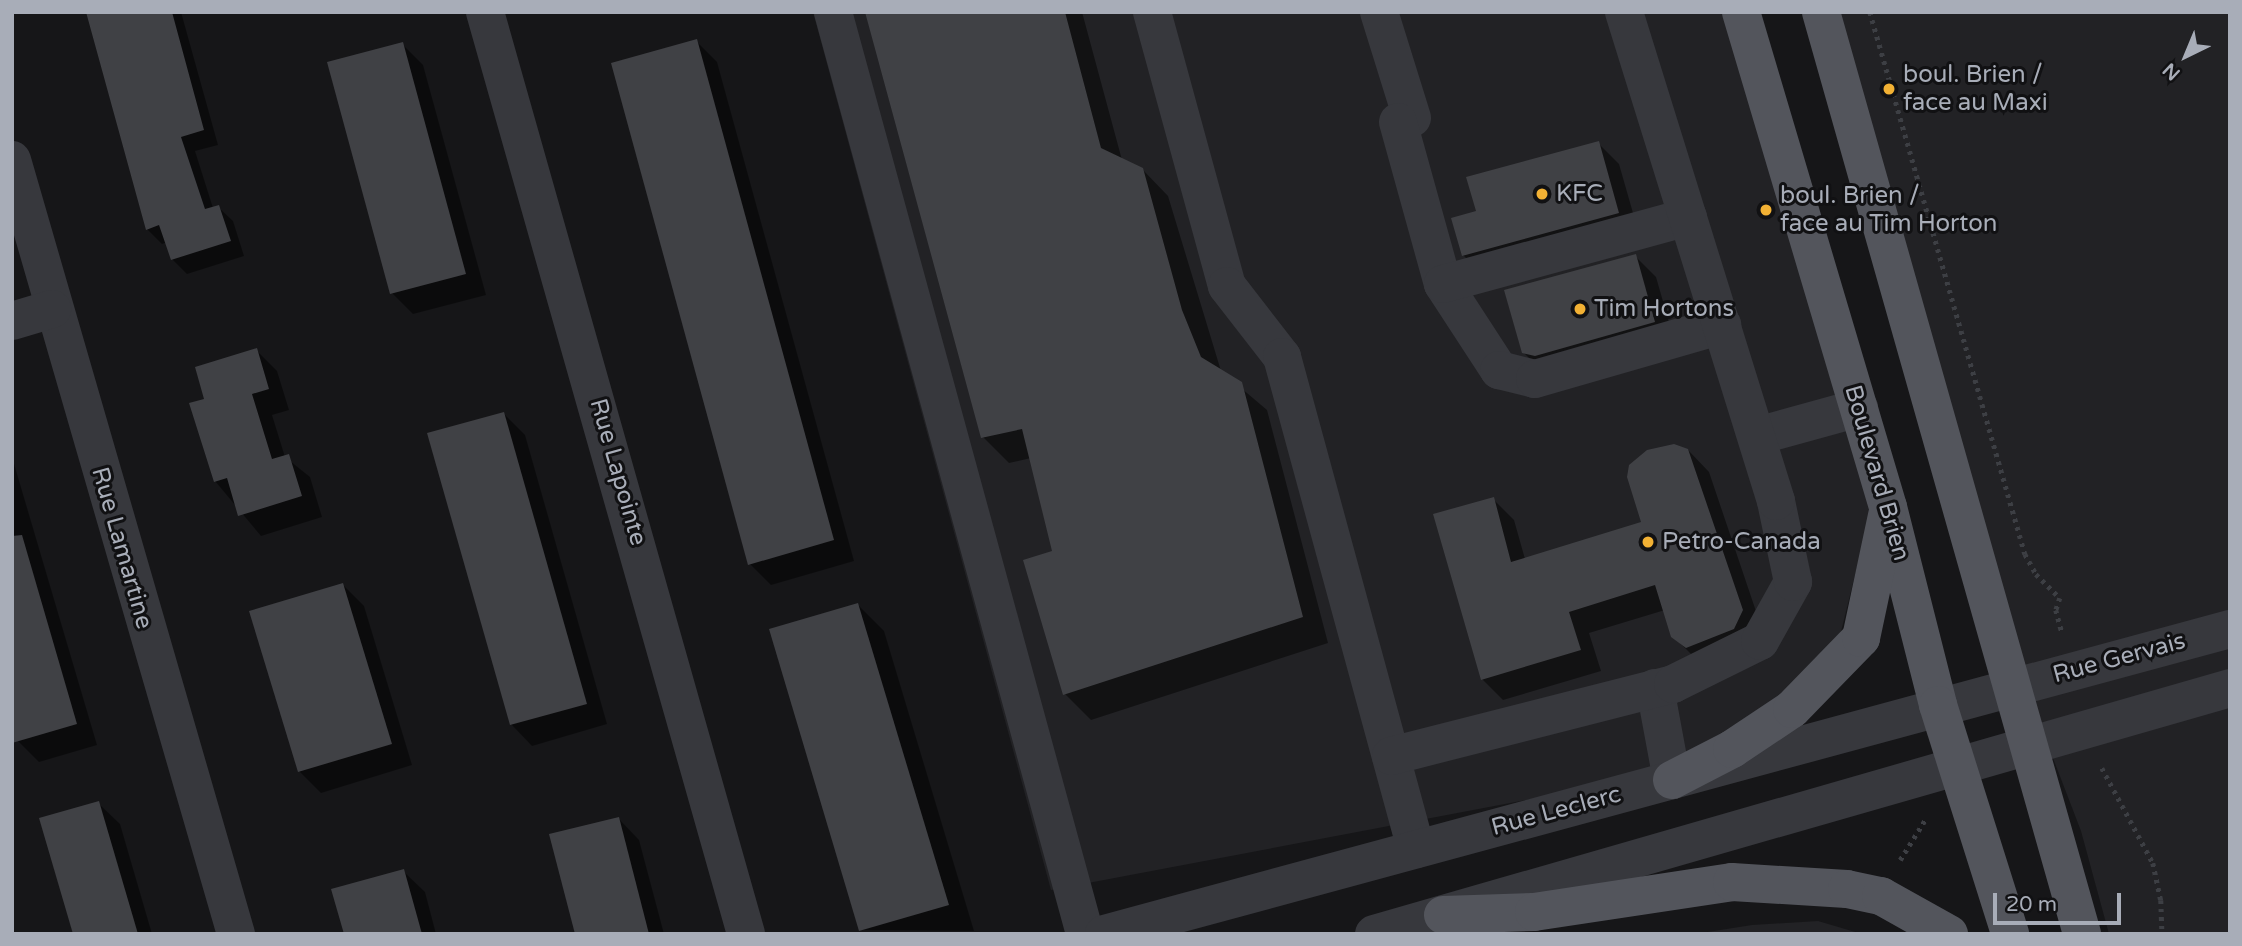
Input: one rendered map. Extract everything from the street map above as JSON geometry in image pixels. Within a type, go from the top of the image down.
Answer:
[{"type":"main road","name":"Boulevard Brien","points":[[1741,12],[1888,507],[1938,705],[2010,934]]},
{"type":"main road","points":[[1821,12],[2009,687],[2082,934]]},
{"type":"main road","points":[[1672,780],[1732,749],[1792,709],[1861,638],[1888,507]]},
{"type":"main road","points":[[1443,915],[1534,912],[1732,882],[1847,889],[1881,896],[1949,934]]},
{"type":"street","name":"Rue Lapointe","points":[[485,12],[746,934]]},
{"type":"street","points":[[834,12],[1085,934]]},
{"type":"street","points":[[1152,12],[1227,286],[1282,357],[1416,849]]},
{"type":"street","points":[[1391,756],[1655,688],[1760,641],[1793,582],[1757,436],[1624,12]]},
{"type":"street","points":[[1382,13],[1443,284],[1499,370],[1535,379],[1722,326]]},
{"type":"street","name":"Rue Lamartine","points":[[12,160],[52,309],[236,934]]},
{"type":"street","points":[[1443,284],[1688,217]]},
{"type":"street","points":[[12,321],[52,309]]},
{"type":"street","points":[[1757,436],[1859,408]]},
{"type":"street","name":"Rue Gervais","points":[[2009,687],[2230,629]]},
{"type":"street","name":"Rue Leclerc","points":[[1104,934],[2009,687]]},
{"type":"street","points":[[1655,688],[1672,780]]},
{"type":"street","points":[[1374,934],[1956,763],[2230,688]]},
{"type":"path","points":[[1870,12],[2025,554],[2036,574],[2060,598],[2056,610]]},
{"type":"path","points":[[2106,782],[2119,795],[2146,843],[2161,900],[2162,934]]},
{"type":"path","points":[[1893,870],[1926,817],[1935,817]]},
{"type":"shaded area","points":[[813,12],[1736,12],[1873,502],[1839,640],[1777,705],[1669,773],[1051,890]]},
{"type":"shaded area","points":[[1821,12],[2230,12],[2230,934],[2109,934],[2081,831],[1965,529]]},
{"type":"shaded area","points":[[1818,921],[1862,934],[1695,934],[1752,925]]},
{"type":"building","points":[[86,12],[172,12],[204,130],[181,137],[205,209],[219,205],[231,241],[171,260],[159,225],[146,230]]},
{"type":"building","points":[[865,12],[1065,12],[1101,148],[1143,168],[1182,310],[1201,357],[1242,382],[1303,617],[1063,695],[1023,560],[1052,551],[1022,429],[981,438]]},
{"type":"building","points":[[697,39],[834,540],[748,565],[611,63]]},
{"type":"building","points":[[403,42],[466,274],[390,294],[327,62]]},
{"type":"building","name":"KFC","points":[[1599,141],[1619,213],[1462,256],[1451,218],[1476,211],[1466,177]]},
{"type":"building","name":"Tim Hortons","points":[[1636,254],[1655,322],[1535,356],[1522,353],[1504,290]]},
{"type":"building","points":[[257,348],[269,389],[252,394],[272,459],[289,454],[302,496],[238,516],[227,478],[214,482],[189,403],[204,399],[195,367]]},
{"type":"building","points":[[504,412],[587,704],[510,725],[427,433]]},
{"type":"building","name":"Petro-Canada","points":[[1674,444],[1688,449],[1743,610],[1734,629],[1686,648],[1671,637],[1655,585],[1569,612],[1581,650],[1481,680],[1433,514],[1494,497],[1511,562],[1641,522],[1627,477],[1629,465],[1647,450]]},
{"type":"building","points":[[22,535],[77,724],[12,743],[12,536]]},
{"type":"building","points":[[343,583],[392,744],[298,772],[249,611]]},
{"type":"building","points":[[858,603],[949,905],[859,931],[769,629]]},
{"type":"building","points":[[99,801],[138,934],[73,934],[39,818]]},
{"type":"building","points":[[619,817],[649,934],[575,934],[549,834]]},
{"type":"building","points":[[404,869],[422,934],[344,934],[331,889]]},
{"type":"place","name":"boul. Brien / face au Maxi","points":[[1889,89]]},
{"type":"place","name":"KFC","points":[[1542,194]]},
{"type":"place","name":"boul. Brien / face au Tim Horton","points":[[1766,210]]},
{"type":"place","name":"Tim Hortons","points":[[1580,309]]},
{"type":"place","name":"Petro-Canada","points":[[1648,542]]}]
